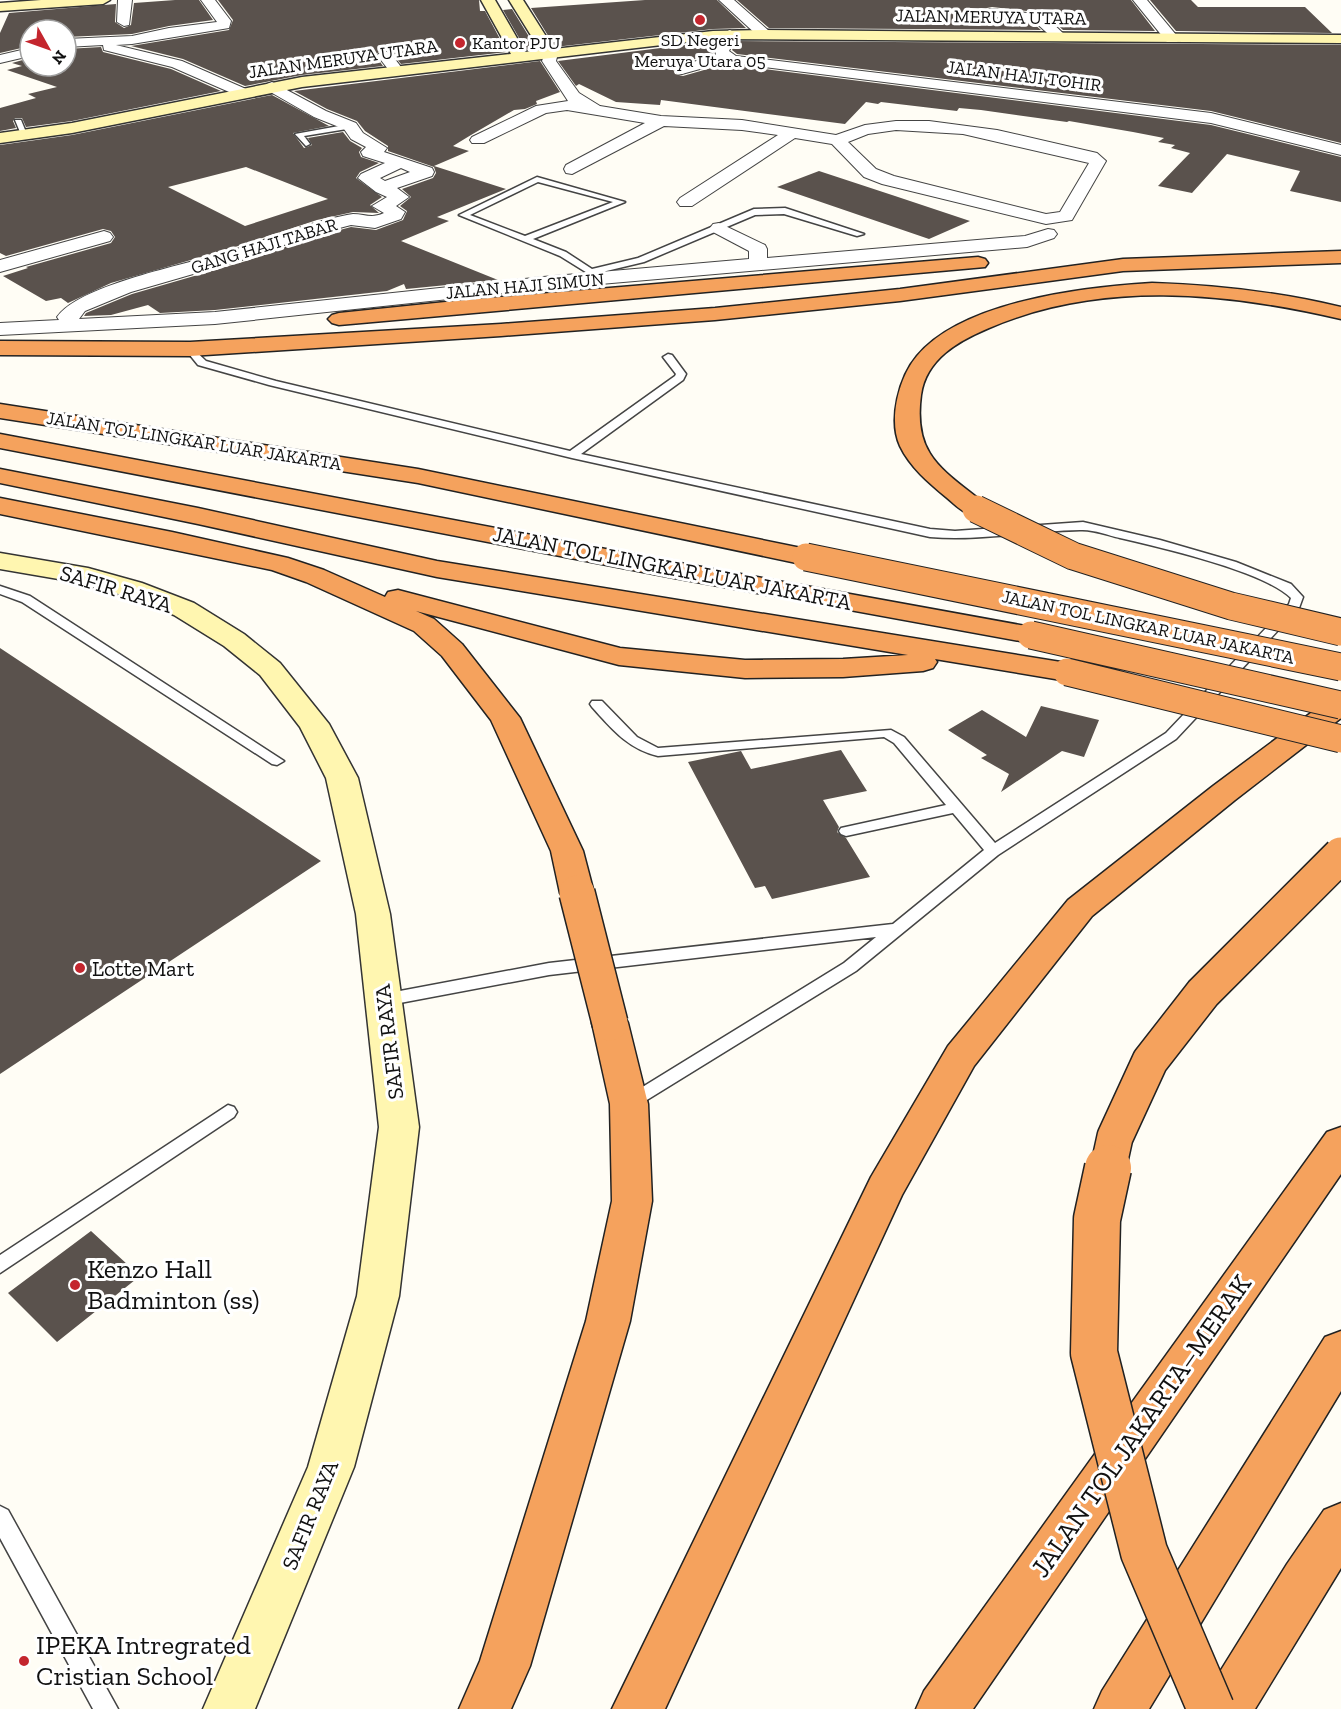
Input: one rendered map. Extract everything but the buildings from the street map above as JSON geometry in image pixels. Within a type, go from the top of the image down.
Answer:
[{"type":"highway","points":[[0,348],[76,337],[1075,255],[1341,238]]},
{"type":"highway","points":[[76,337],[190,349],[513,330],[715,314],[900,295],[1123,265],[1341,257]]},
{"type":"highway","points":[[1341,313],[1259,295],[1198,289],[1138,289],[1028,304],[990,317],[941,343],[914,373],[908,404],[911,446],[938,477],[976,509],[1073,556],[1231,606],[1341,632]]},
{"type":"highway","name":"JALAN TOL LINGKAR LUAR JAKARTA","points":[[0,411],[418,476],[1341,667]]},
{"type":"highway","name":"JALAN TOL LINGKAR LUAR JAKARTA","points":[[0,441],[669,569],[1031,635],[1341,705]]},
{"type":"highway","points":[[0,476],[198,516],[437,569],[1067,672],[1341,739]]},
{"type":"highway","points":[[0,506],[279,564],[315,576],[619,656],[745,669],[843,668],[922,662],[993,661]]},
{"type":"highway","points":[[315,576],[424,625],[452,650],[505,718],[567,851],[629,1104],[632,1201],[608,1321],[504,1666],[485,1709]]},
{"type":"highway","points":[[638,1709],[885,1189],[961,1056],[1080,908],[1224,793],[1341,705]]},
{"type":"highway","points":[[1211,1709],[1144,1552],[1094,1353],[1097,1219],[1115,1137],[1150,1061],[1203,993],[1341,855]]},
{"type":"highway","name":"JALAN TOL JAKARTA–MERAK","points":[[942,1709],[1341,1143]]},
{"type":"highway","points":[[1120,1709],[1341,1351]]},
{"type":"highway","points":[[1226,1709],[1304,1581],[1341,1526]]},
{"type":"main road","points":[[0,7],[103,0]]},
{"type":"main road","points":[[488,0],[539,56]]},
{"type":"main road","points":[[516,0],[539,56]]},
{"type":"main road","name":"JALAN MERUYA UTARA","points":[[0,138],[21,128],[125,118],[272,87],[396,70],[730,34],[1341,39]]},
{"type":"main road","name":"SAFIR RAYA","points":[[0,561],[79,574],[132,589],[184,609],[234,640],[270,669],[314,724],[342,778],[373,914],[399,1127],[378,1296],[331,1467],[229,1709]]},
{"type":"street","points":[[124,22],[125,0]]},
{"type":"street","points":[[78,42],[132,40],[169,32],[224,25],[224,21],[208,0]]},
{"type":"street","points":[[726,0],[764,34]]},
{"type":"street","points":[[1140,0],[1172,39]]},
{"type":"street","points":[[992,13],[1039,18],[1061,38]]},
{"type":"street","points":[[682,70],[724,57],[723,51],[730,34]]},
{"type":"street","points":[[78,43],[177,64],[241,92]]},
{"type":"street","points":[[0,59],[18,55]]},
{"type":"street","points":[[384,55],[396,70]]},
{"type":"street","points":[[539,56],[567,105]]},
{"type":"street","points":[[539,56],[549,61],[578,104],[591,109],[680,120]]},
{"type":"street","name":"JALAN HAJI TOHIR","points":[[724,57],[745,62],[1211,118],[1341,150]]},
{"type":"street","points":[[272,87],[320,114],[350,126],[357,136],[383,147],[369,152],[426,171],[382,188]]},
{"type":"street","points":[[478,140],[542,109],[567,105],[661,121],[742,125],[837,140],[881,126],[914,125],[952,128],[1091,157],[1098,161],[1066,216],[1046,219],[877,176],[870,173],[837,140]]},
{"type":"street","points":[[572,169],[661,121]]},
{"type":"street","points":[[686,202],[794,132]]},
{"type":"street","name":"GANG HAJI TABAR","points":[[76,337],[69,313],[106,294],[257,249],[289,236],[353,219],[372,223],[395,215],[396,212],[381,206],[400,197],[368,178],[400,162]]},
{"type":"street","points":[[718,228],[758,249],[758,265]]},
{"type":"street","name":"JALAN HAJI SIMUN","points":[[0,329],[76,337],[215,318],[595,276],[758,265],[1027,241],[1048,234]]},
{"type":"street","points":[[0,266],[104,237]]},
{"type":"lane","points":[[306,144],[299,134],[350,126]]},
{"type":"lane","points":[[525,239],[621,202],[537,178],[463,214],[525,239],[563,254],[595,276],[641,260],[754,212],[785,211],[860,234]]},
{"type":"lane","points":[[190,349],[202,363],[273,383],[573,455],[943,535],[1083,526],[1156,543],[1232,565],[1287,587],[1296,597],[1295,605],[1171,736],[993,852],[850,967],[629,1104]]},
{"type":"lane","points":[[573,455],[679,378],[681,374],[668,357]]},
{"type":"lane","points":[[0,590],[26,599],[277,761]]},
{"type":"lane","points":[[597,704],[630,738],[646,750],[658,752],[886,733],[899,740],[993,852]]},
{"type":"lane","points":[[846,831],[956,807]]},
{"type":"lane","points":[[384,1000],[549,969],[898,929]]},
{"type":"lane","points":[[0,1265],[7,1263],[228,1112]]},
{"type":"lane","points":[[0,1517],[106,1709]]},
{"type":"place","name":"SD Negeri Meruya Utara 05","points":[[700,20]]},
{"type":"place","name":"Kantor PJU","points":[[460,43]]},
{"type":"place","name":"Lotte Mart","points":[[80,968]]},
{"type":"place","name":"Kenzo Hall Badminton (ss)","points":[[75,1285]]},
{"type":"place","name":"IPEKA Intregrated Cristian School","points":[[24,1661]]}]
